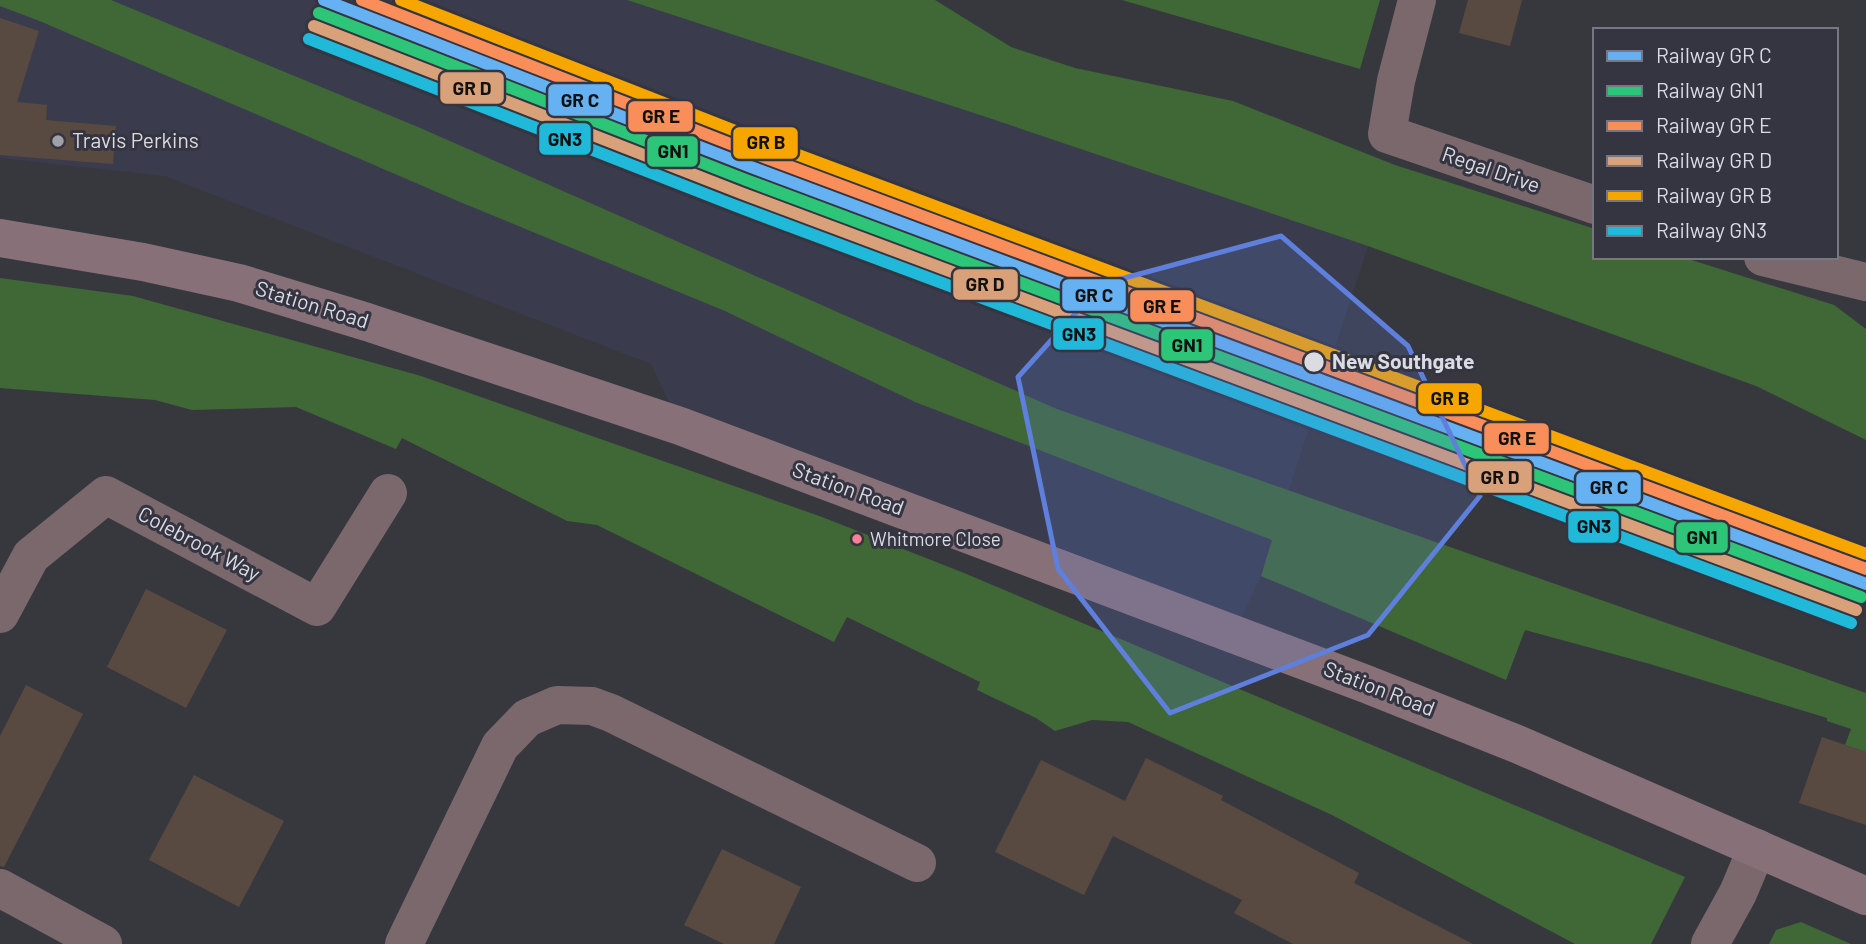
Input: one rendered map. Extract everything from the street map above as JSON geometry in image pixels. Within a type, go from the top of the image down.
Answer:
[{"type":"main road","name":"Station Road","points":[[0,238],[143,262],[239,283],[367,322],[680,426],[1366,684],[1517,744],[1866,896]]},
{"type":"street","name":"Regal Drive","points":[[1418,0],[1396,81],[1387,134],[1593,204]]},
{"type":"street","points":[[1771,259],[1866,282]]},
{"type":"street","name":"Colebrook Way","points":[[0,614],[31,556],[106,495],[317,607],[388,493]]},
{"type":"street","points":[[404,944],[500,746],[527,718],[557,705],[592,706],[611,713],[917,863]]},
{"type":"street","points":[[1710,944],[1738,893],[1756,848]]},
{"type":"street","points":[[0,888],[103,944]]},
{"type":"highlighted area","points":[[1281,236],[1408,346],[1480,496],[1368,635],[1170,713],[1058,569],[1018,377],[1102,284]]},
{"type":"shaded area","points":[[0,0],[627,0],[1368,246],[1261,576],[1234,634],[680,426],[651,364],[165,176],[0,158]]},
{"type":"green space","points":[[0,0],[111,0],[418,127],[1057,409],[1866,693],[1866,752],[1845,745],[1851,729],[1827,721],[1827,718],[1650,664],[1525,630],[1506,680],[1261,576],[1272,540],[915,402],[725,311],[460,202],[0,6]]},
{"type":"green space","points":[[627,0],[935,0],[1011,47],[1075,68],[1233,101],[1395,165],[1593,228],[1593,259],[1688,259],[1834,305],[1866,329],[1866,440],[1756,386],[1368,246]]},
{"type":"green space","points":[[1122,0],[1380,0],[1360,69]]},
{"type":"green space","points":[[0,278],[133,296],[421,376],[822,517],[964,573],[1685,877],[1651,944],[1575,944],[1332,815],[1128,722],[1092,720],[1055,731],[1036,718],[977,690],[980,682],[847,617],[834,642],[597,525],[567,521],[402,438],[396,449],[296,407],[192,410],[155,400],[0,388]]},
{"type":"green space","points":[[1801,922],[1851,944],[1769,944],[1776,930]]},
{"type":"building","points":[[1468,0],[1522,0],[1510,46],[1459,33]]},
{"type":"building","name":"Travis Perkins","points":[[0,18],[39,31],[17,102],[47,105],[46,120],[116,126],[113,164],[0,155]]},
{"type":"building","points":[[146,589],[227,630],[186,708],[107,667]]},
{"type":"building","points":[[26,685],[83,714],[4,867],[0,866],[0,736]]},
{"type":"building","points":[[1822,737],[1866,752],[1866,825],[1799,803]]},
{"type":"building","points":[[1146,758],[1223,796],[1221,800],[1359,873],[1354,883],[1473,944],[1293,944],[1234,913],[1242,900],[1113,836],[1084,895],[995,852],[1041,760],[1125,801]]},
{"type":"building","points":[[194,775],[284,821],[239,907],[149,860]]},
{"type":"building","points":[[722,849],[801,887],[774,944],[724,944],[684,925]]},
{"type":"transit line","points":[[324,0],[751,167],[1866,584]]},
{"type":"transit line","points":[[362,0],[756,154],[1866,569]]},
{"type":"transit line","points":[[401,0],[761,141],[1866,554]]},
{"type":"transit line","points":[[314,26],[741,193],[1856,610]]},
{"type":"rail line","name":"GN1","points":[[319,13],[746,180],[1861,597]]},
{"type":"rail line","name":"GN3","points":[[309,39],[736,206],[1851,623]]},
{"type":"place","name":"Travis Perkins","points":[[58,141]]},
{"type":"place","name":"New Southgate","points":[[1314,362]]},
{"type":"place","name":"Whitmore Close","points":[[857,539]]}]
